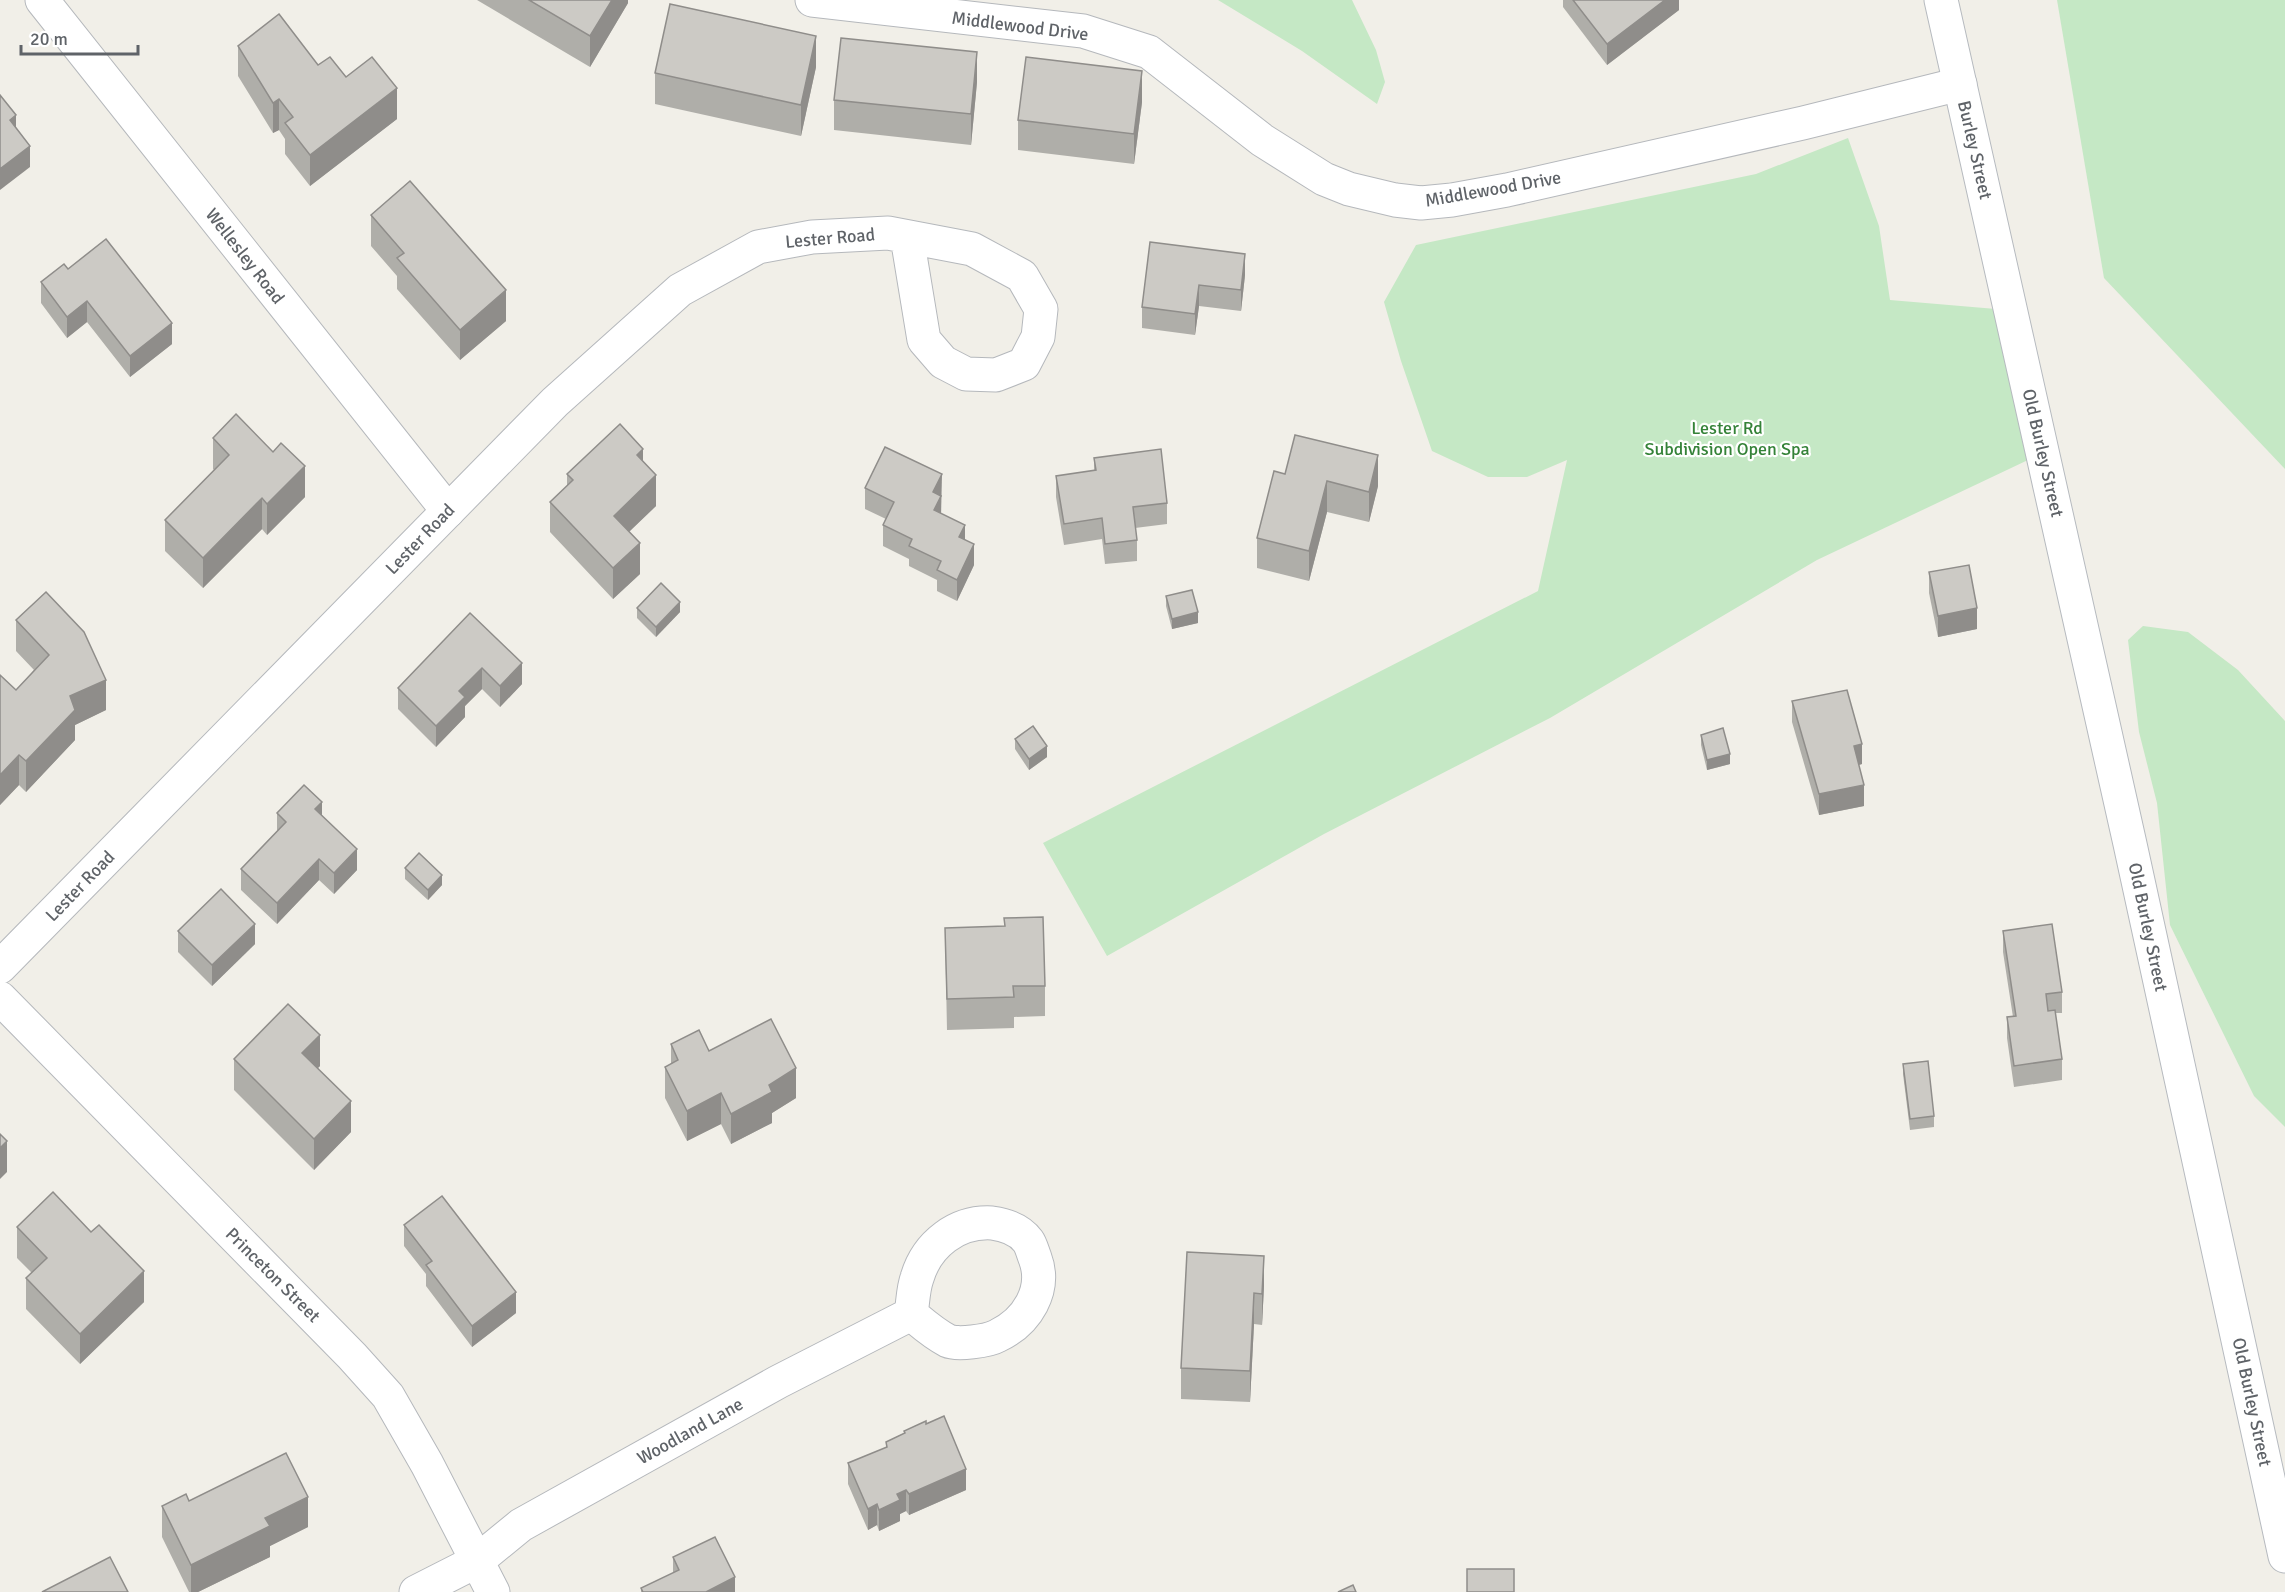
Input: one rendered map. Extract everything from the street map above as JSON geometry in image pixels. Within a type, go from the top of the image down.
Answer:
[{"type":"street","name":"Wellesley Road","points":[[42,0],[448,511]]},
{"type":"street","name":"Middlewood Drive","points":[[812,0],[1083,31],[1149,52],[1262,140],[1324,179],[1349,189],[1395,200],[1421,203],[1508,190],[1803,123],[1960,84]]},
{"type":"street","name":"Burley Street","points":[[1941,0],[2008,300]]},
{"type":"street","name":"Lester Road","points":[[0,967],[555,402],[680,290],[758,247],[812,237],[888,233],[972,249],[1022,276],[1041,309],[1038,338],[1024,364],[996,375],[966,374],[943,362],[924,340],[907,237]]},
{"type":"street","name":"Old Burley Street","points":[[2008,300],[2285,1556]]},
{"type":"street","name":"Princeton Street","points":[[0,998],[352,1356],[388,1396],[493,1592]]},
{"type":"street","name":"Woodland Lane","points":[[416,1592],[477,1561],[521,1525],[778,1382],[911,1314]]},
{"type":"green space","points":[[1218,0],[1352,0],[1376,50],[1385,82],[1377,104],[1302,51]]},
{"type":"green space","points":[[2057,0],[2285,0],[2285,469],[2104,278]]},
{"type":"green space","name":"Lester Rd Subdivision Open Spa","points":[[1848,138],[1879,226],[1890,300],[1996,309],[2028,460],[1817,560],[1550,718],[1324,834],[1107,956],[1043,843],[1538,591],[1567,460],[1527,477],[1488,477],[1432,451],[1401,361],[1384,302],[1416,245],[1756,174]]},
{"type":"green space","points":[[2143,626],[2188,632],[2238,670],[2285,721],[2285,1127],[2254,1096],[2170,925],[2157,803],[2139,732],[2128,640]]},
{"type":"building","points":[[529,0],[612,0],[590,36]]},
{"type":"building","points":[[1573,0],[1665,0],[1607,44]]},
{"type":"building","points":[[670,4],[816,36],[801,105],[655,73]]},
{"type":"building","points":[[279,14],[318,65],[330,57],[346,77],[372,57],[397,88],[310,155],[285,123],[293,117],[279,99],[273,103],[238,46]]},
{"type":"building","points":[[841,38],[977,52],[971,114],[834,100]]},
{"type":"building","points":[[1026,57],[1142,71],[1134,134],[1018,120]]},
{"type":"building","points":[[0,95],[16,115],[10,120],[30,146],[0,169]]},
{"type":"building","points":[[410,181],[506,290],[460,330],[397,258],[404,253],[371,215]]},
{"type":"building","points":[[106,239],[172,323],[130,356],[87,301],[67,317],[41,282],[64,264],[68,269]]},
{"type":"building","points":[[1150,242],[1245,254],[1241,290],[1199,285],[1195,314],[1142,307]]},
{"type":"building","points":[[236,414],[273,452],[281,443],[305,466],[267,504],[262,498],[203,558],[165,520],[229,455],[213,438]]},
{"type":"building","points":[[620,424],[643,449],[637,455],[656,475],[614,516],[640,543],[613,568],[550,502],[573,480],[567,474]]},
{"type":"building","points":[[1295,435],[1378,455],[1369,492],[1327,481],[1309,551],[1257,538],[1274,471],[1285,474]]},
{"type":"building","points":[[885,447],[942,474],[933,492],[941,496],[934,510],[965,525],[959,537],[974,544],[957,580],[937,570],[941,561],[909,546],[912,539],[883,525],[894,502],[865,488]]},
{"type":"building","points":[[1161,449],[1167,503],[1133,507],[1137,540],[1105,544],[1102,518],[1064,524],[1056,476],[1096,470],[1094,458]]},
{"type":"building","points":[[1969,565],[1977,608],[1938,616],[1929,572]]},
{"type":"building","points":[[661,583],[680,602],[656,627],[637,608]]},
{"type":"building","points":[[1192,590],[1198,612],[1172,619],[1166,596]]},
{"type":"building","points":[[46,592],[84,632],[106,680],[70,696],[75,710],[26,761],[19,755],[0,775],[0,675],[16,690],[49,655],[16,620]]},
{"type":"building","points":[[470,613],[522,663],[500,686],[482,668],[459,691],[465,697],[436,726],[398,688]]},
{"type":"building","points":[[1847,690],[1862,744],[1854,746],[1864,785],[1819,794],[1792,701]]},
{"type":"building","points":[[1033,726],[1047,746],[1029,759],[1015,739]]},
{"type":"building","points":[[1723,728],[1730,754],[1707,760],[1701,735]]},
{"type":"building","points":[[304,785],[322,802],[315,809],[357,849],[334,873],[319,859],[277,903],[241,869],[286,822],[277,813]]},
{"type":"building","points":[[419,853],[442,875],[428,890],[405,868]]},
{"type":"building","points":[[221,889],[255,924],[212,965],[178,931]]},
{"type":"building","points":[[1043,917],[1045,986],[1013,986],[1014,997],[947,999],[945,928],[1005,926],[1004,918]]},
{"type":"building","points":[[2052,924],[2062,992],[2046,994],[2048,1011],[2055,1010],[2062,1059],[2014,1066],[2007,1017],[2016,1016],[2003,931]]},
{"type":"building","points":[[288,1004],[320,1035],[302,1053],[351,1101],[314,1139],[234,1059]]},
{"type":"building","points":[[771,1019],[796,1068],[769,1085],[772,1092],[731,1114],[721,1093],[687,1111],[665,1067],[678,1060],[671,1044],[699,1030],[709,1051]]},
{"type":"building","points":[[1928,1061],[1934,1116],[1910,1119],[1903,1064]]},
{"type":"building","points":[[0,1134],[7,1141],[0,1148]]},
{"type":"building","points":[[53,1192],[91,1232],[99,1225],[144,1271],[80,1334],[26,1278],[47,1258],[17,1227]]},
{"type":"building","points":[[442,1196],[516,1292],[472,1326],[426,1265],[432,1261],[404,1225]]},
{"type":"building","points":[[1187,1252],[1264,1256],[1262,1294],[1254,1293],[1250,1371],[1181,1368]]},
{"type":"building","points":[[944,1416],[966,1469],[909,1494],[906,1490],[897,1494],[900,1500],[879,1510],[877,1504],[868,1509],[848,1463],[887,1447],[886,1442],[905,1433],[904,1431]]},
{"type":"building","points":[[286,1453],[308,1497],[265,1518],[270,1526],[191,1565],[162,1506],[186,1494],[189,1501]]},
{"type":"building","points":[[715,1537],[735,1577],[706,1592],[643,1592],[641,1588],[679,1570],[673,1557]]},
{"type":"building","points":[[110,1557],[128,1592],[42,1592]]},
{"type":"building","points":[[1467,1569],[1514,1569],[1514,1592],[1467,1592]]},
{"type":"building","points":[[1353,1585],[1356,1592],[1338,1592]]}]
